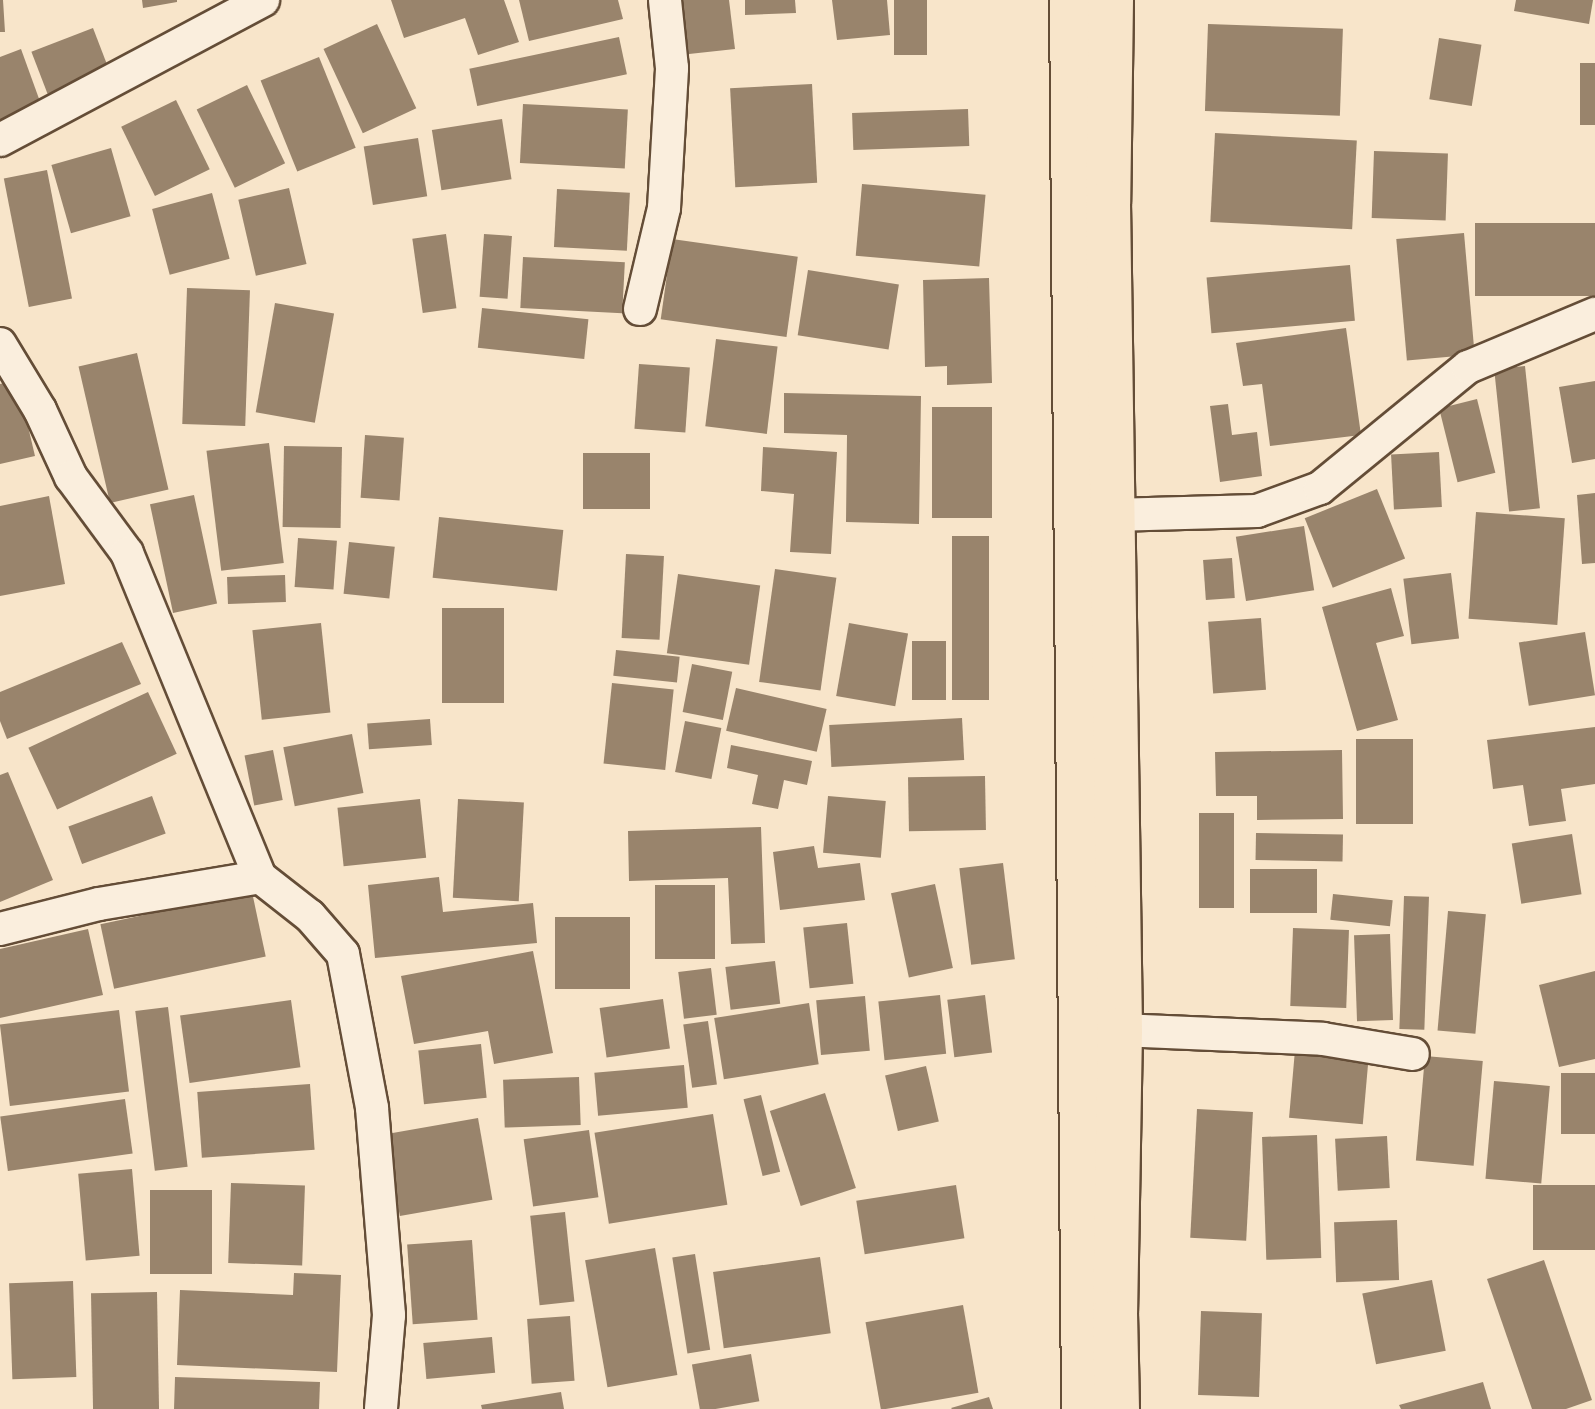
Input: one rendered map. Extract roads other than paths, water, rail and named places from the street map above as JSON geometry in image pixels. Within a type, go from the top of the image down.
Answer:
[{"type":"main road","points":[[1072,0],[1084,1409]]},
{"type":"main road","points":[[1111,0],[1108,203],[1120,1030],[1115,1313],[1117,1409]]},
{"type":"street","points":[[0,140],[263,0]]},
{"type":"street","points":[[640,309],[664,208],[672,68],[665,0]]},
{"type":"street","points":[[1112,515],[1257,511],[1320,488],[1468,367],[1595,314]]},
{"type":"street","points":[[0,344],[40,410],[71,477],[127,553],[260,877],[310,916],[343,954],[372,1108],[376,1155],[389,1315],[381,1409]]},
{"type":"street","points":[[0,929],[99,904],[260,877]]},
{"type":"street","points":[[1120,1030],[1323,1039],[1413,1054]]}]
